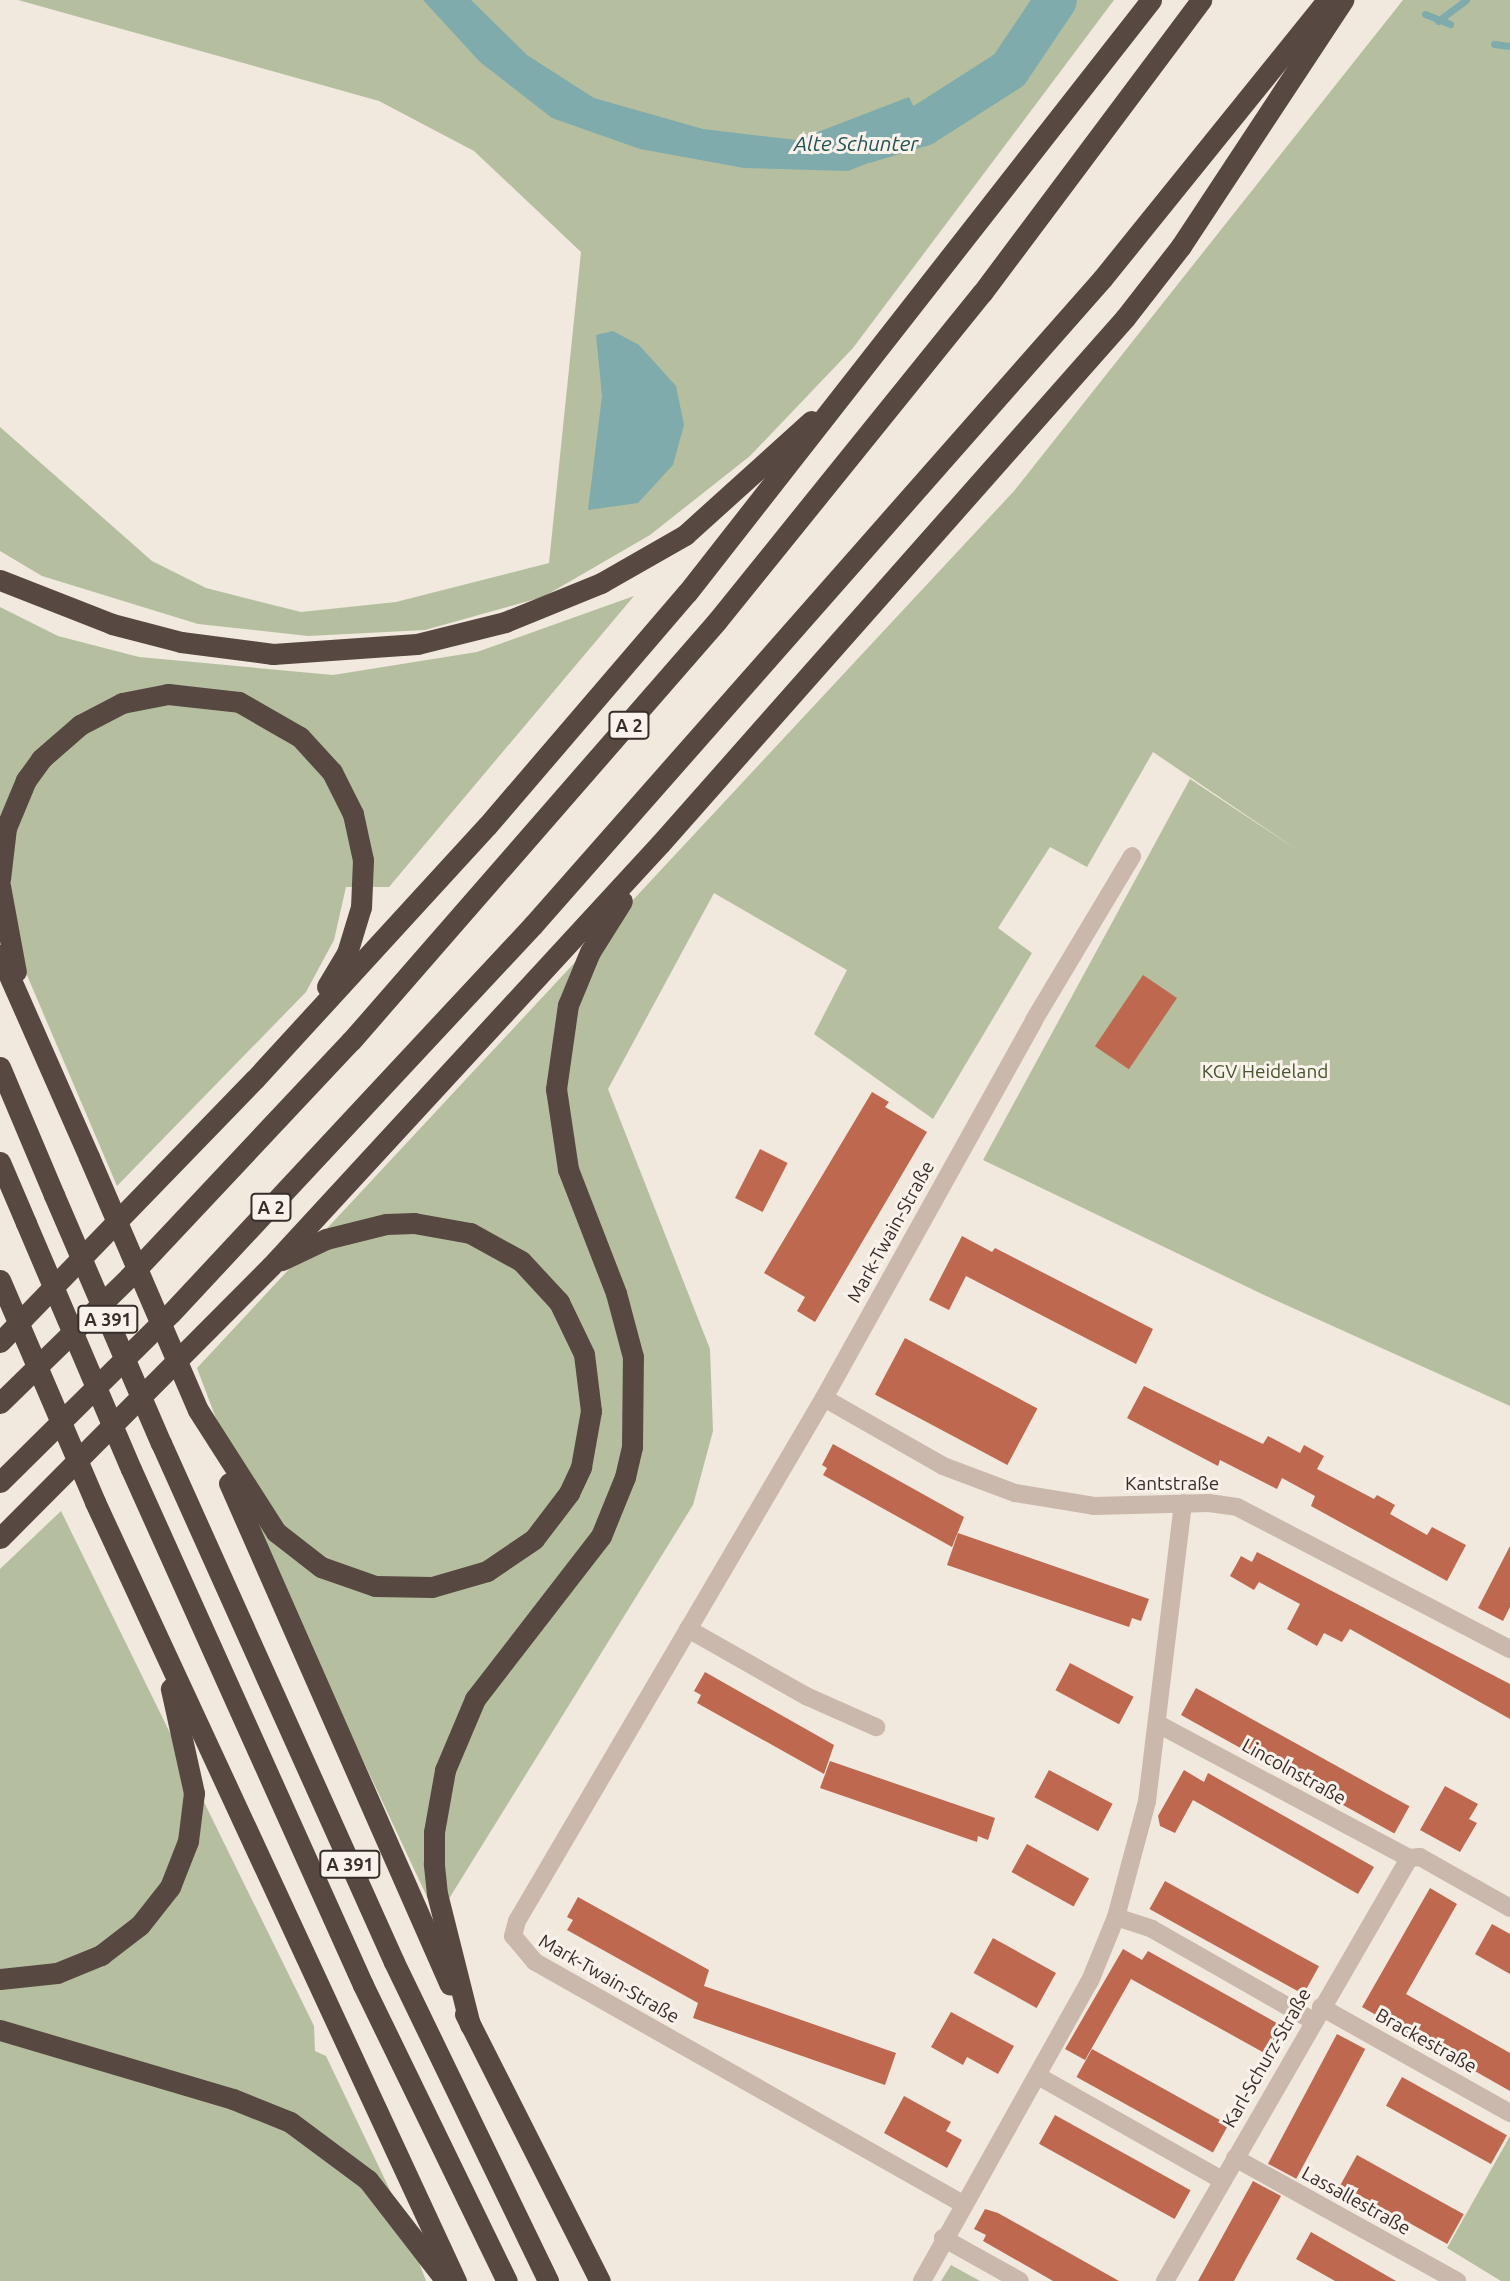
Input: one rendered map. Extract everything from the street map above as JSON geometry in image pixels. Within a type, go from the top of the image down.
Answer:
[{"type":"highway","points":[[0,1342],[255,1079],[487,826],[678,604],[889,339],[1152,0]]},
{"type":"highway","name":"A 2","points":[[0,1403],[130,1277],[351,1041],[593,767],[941,345],[1201,0]]},
{"type":"highway","name":"A 2","points":[[0,1482],[171,1313],[533,925],[1102,279],[1327,0]]},
{"type":"highway","points":[[0,1538],[271,1266],[660,844],[1125,318],[1181,246],[1343,0]]},
{"type":"highway","points":[[0,580],[60,607],[148,635],[273,654],[417,644],[505,622],[601,583],[684,535],[763,467],[889,339]]},
{"type":"highway","points":[[0,879],[6,828],[26,780],[59,740],[100,713],[145,697],[204,695],[261,711],[300,737],[332,772],[354,814],[363,860],[361,908],[336,974],[255,1079]]},
{"type":"highway","points":[[470,2025],[437,1894],[434,1832],[438,1801],[452,1746],[475,1699],[584,1564],[615,1507],[625,1477],[635,1417],[633,1357],[616,1293],[564,1156],[557,1116],[557,1061],[568,1005],[582,969],[660,844]]},
{"type":"highway","points":[[0,886],[23,1005]]},
{"type":"highway","points":[[0,955],[349,1763],[470,2025],[600,2281]]},
{"type":"highway","name":"A 391","points":[[0,1067],[161,1443],[394,1962],[548,2281]]},
{"type":"highway","name":"A 391","points":[[0,1163],[131,1469],[363,1985],[507,2281]]},
{"type":"highway","points":[[198,1410],[276,1532],[321,1567],[375,1586],[432,1587],[487,1571],[534,1539],[569,1493],[581,1467],[590,1420],[584,1354],[559,1302],[521,1261],[470,1233],[414,1223],[386,1224],[326,1239],[271,1266]]},
{"type":"highway","points":[[0,1280],[95,1502],[456,2281]]},
{"type":"highway","points":[[0,1979],[57,1973],[101,1955],[156,1907],[180,1865],[192,1817],[191,1769],[157,1637]]},
{"type":"highway","points":[[0,2031],[233,2099],[290,2122],[368,2180],[446,2281]]},
{"type":"street","name":"Mark-Twain-Straße","points":[[963,2204],[535,1962],[513,1936],[517,1921],[824,1398],[1034,1020],[1132,856]]},
{"type":"street","name":"Kantstraße","points":[[824,1398],[943,1466],[995,1487],[1094,1506],[1226,1504],[1250,1512],[1510,1649]]},
{"type":"street","points":[[922,2281],[943,2238],[1090,1981],[1116,1917],[1147,1801],[1183,1503]]},
{"type":"street","points":[[688,1629],[806,1696],[876,1727]]},
{"type":"street","name":"Lincolnstraße","points":[[1158,1724],[1409,1858],[1420,1857],[1510,1908]]},
{"type":"street","name":"Karl-Schurz-Straße","points":[[1166,2281],[1234,2158],[1409,1858]]},
{"type":"street","points":[[1116,1917],[1152,1929],[1317,2014]]},
{"type":"street","name":"Brackestraße","points":[[1317,2014],[1510,2113]]},
{"type":"street","points":[[1038,2076],[1222,2180]]},
{"type":"street","name":"Lassallestraße","points":[[1234,2158],[1457,2281]]},
{"type":"street","points":[[943,2238],[1020,2281]]},
{"type":"green space","points":[[18,0],[1114,0],[853,348],[750,456],[650,535],[543,597],[425,630],[308,636],[198,624],[42,576],[0,551],[0,427],[152,561],[206,588],[301,612],[396,602],[549,563],[581,252],[474,151],[379,101]]},
{"type":"green space","name":"KGV Heideland","points":[[1403,0],[1510,0],[1510,1406],[1264,1295],[983,1160],[1190,779],[1302,853],[1153,752],[1087,867],[1050,847],[998,928],[1032,953],[933,1119],[814,1034],[847,970],[714,893],[608,1089],[710,1349],[713,1431],[693,1505],[437,1918],[270,1562],[197,1368],[1014,491]]},
{"type":"green space","points":[[634,596],[389,887],[346,887],[334,940],[306,992],[117,1186],[0,912],[0,607],[58,636],[139,657],[333,675],[477,652]]},
{"type":"green space","points":[[61,1511],[314,2026],[315,2051],[326,2056],[399,2209],[426,2281],[0,2281],[0,1569]]},
{"type":"green space","points":[[1510,2136],[1510,2281],[1501,2281],[1447,2248]]},
{"type":"green space","points":[[951,2265],[980,2281],[941,2281]]},
{"type":"water","name":"Alte Schunter","points":[[423,0],[471,0],[527,55],[594,98],[703,129],[797,140],[909,97],[929,139],[848,171],[744,168],[640,149],[552,118],[480,62]]},
{"type":"water","points":[[613,331],[639,345],[676,386],[684,425],[673,465],[638,503],[588,510],[602,396],[596,335]]},
{"type":"building","points":[[1143,975],[1177,998],[1129,1069],[1095,1046]]},
{"type":"building","points":[[872,1092],[889,1102],[885,1107],[927,1132],[815,1322],[797,1311],[805,1297],[764,1273]]},
{"type":"building","points":[[760,1149],[788,1163],[763,1212],[735,1198]]},
{"type":"building","points":[[962,1236],[992,1252],[995,1248],[1153,1329],[1136,1364],[966,1276],[949,1310],[929,1300]]},
{"type":"building","points":[[905,1338],[1037,1408],[1007,1465],[875,1395]]},
{"type":"building","points":[[1144,1386],[1263,1444],[1268,1436],[1300,1453],[1304,1445],[1324,1456],[1317,1469],[1374,1499],[1377,1495],[1395,1505],[1390,1514],[1427,1535],[1432,1527],[1466,1545],[1447,1581],[1311,1506],[1315,1496],[1282,1478],[1277,1489],[1220,1460],[1218,1466],[1127,1418]]},
{"type":"building","points":[[833,1444],[964,1517],[952,1547],[823,1475],[827,1468],[822,1465]]},
{"type":"building","points":[[958,1533],[1149,1599],[1141,1621],[1132,1618],[1129,1627],[947,1565]]},
{"type":"building","points":[[1510,1546],[1510,1607],[1503,1621],[1478,1608]]},
{"type":"building","points":[[1257,1552],[1510,1684],[1510,1719],[1350,1629],[1342,1642],[1324,1633],[1317,1646],[1287,1629],[1300,1604],[1259,1582],[1254,1590],[1230,1576],[1241,1556],[1252,1562]]},
{"type":"building","points":[[1070,1663],[1134,1697],[1119,1724],[1055,1690]]},
{"type":"building","points":[[705,1672],[834,1745],[824,1774],[697,1703],[701,1695],[694,1691]]},
{"type":"building","points":[[1196,1688],[1409,1806],[1394,1833],[1181,1715]]},
{"type":"building","points":[[830,1761],[995,1818],[988,1840],[978,1836],[977,1842],[820,1788]]},
{"type":"building","points":[[1049,1770],[1113,1804],[1098,1831],[1034,1797]]},
{"type":"building","points":[[1184,1770],[1204,1782],[1208,1773],[1374,1867],[1358,1894],[1193,1800],[1175,1833],[1160,1826],[1158,1816]]},
{"type":"building","points":[[1445,1786],[1478,1804],[1469,1819],[1477,1823],[1460,1852],[1420,1830]]},
{"type":"building","points":[[1027,1844],[1089,1878],[1074,1906],[1011,1872]]},
{"type":"building","points":[[1165,1881],[1319,1966],[1303,1994],[1149,1909]]},
{"type":"building","points":[[1430,1888],[1457,1904],[1406,1994],[1510,2053],[1510,2091],[1362,2007]]},
{"type":"building","points":[[578,1897],[709,1970],[704,1986],[896,2053],[885,2085],[693,2018],[698,2003],[567,1930],[573,1920],[567,1917]]},
{"type":"building","points":[[1492,1924],[1510,1934],[1510,1974],[1475,1954]]},
{"type":"building","points":[[993,1938],[1056,1973],[1037,2008],[974,1973]]},
{"type":"building","points":[[1123,1949],[1142,1960],[1148,1951],[1284,2027],[1268,2055],[1131,1979],[1085,2060],[1065,2049]]},
{"type":"building","points":[[951,2012],[1014,2046],[998,2074],[967,2057],[963,2065],[931,2047]]},
{"type":"building","points":[[1337,2034],[1365,2049],[1296,2179],[1268,2164]]},
{"type":"building","points":[[1092,2049],[1228,2125],[1213,2153],[1076,2077]]},
{"type":"building","points":[[1402,2077],[1507,2135],[1491,2164],[1386,2106]]},
{"type":"building","points":[[904,2096],[951,2122],[946,2131],[962,2140],[947,2168],[884,2133]]},
{"type":"building","points":[[1055,2115],[1191,2190],[1175,2219],[1039,2144]]},
{"type":"building","points":[[1357,2155],[1464,2214],[1447,2244],[1341,2185]]},
{"type":"building","points":[[1253,2181],[1281,2196],[1234,2281],[1198,2281]]},
{"type":"building","points":[[985,2209],[998,2213],[1119,2281],[1053,2281],[983,2241],[986,2235],[974,2229]]},
{"type":"building","points":[[1311,2232],[1396,2281],[1335,2281],[1296,2259]]},
{"type":"waterway","name":"Alte Schunter","points":[[867,142],[923,125],[1009,70],[1056,0]]},
{"type":"waterway","points":[[1438,21],[1466,0]]},
{"type":"waterway","points":[[1425,14],[1450,24]]},
{"type":"waterway","points":[[1494,44],[1510,46]]}]
